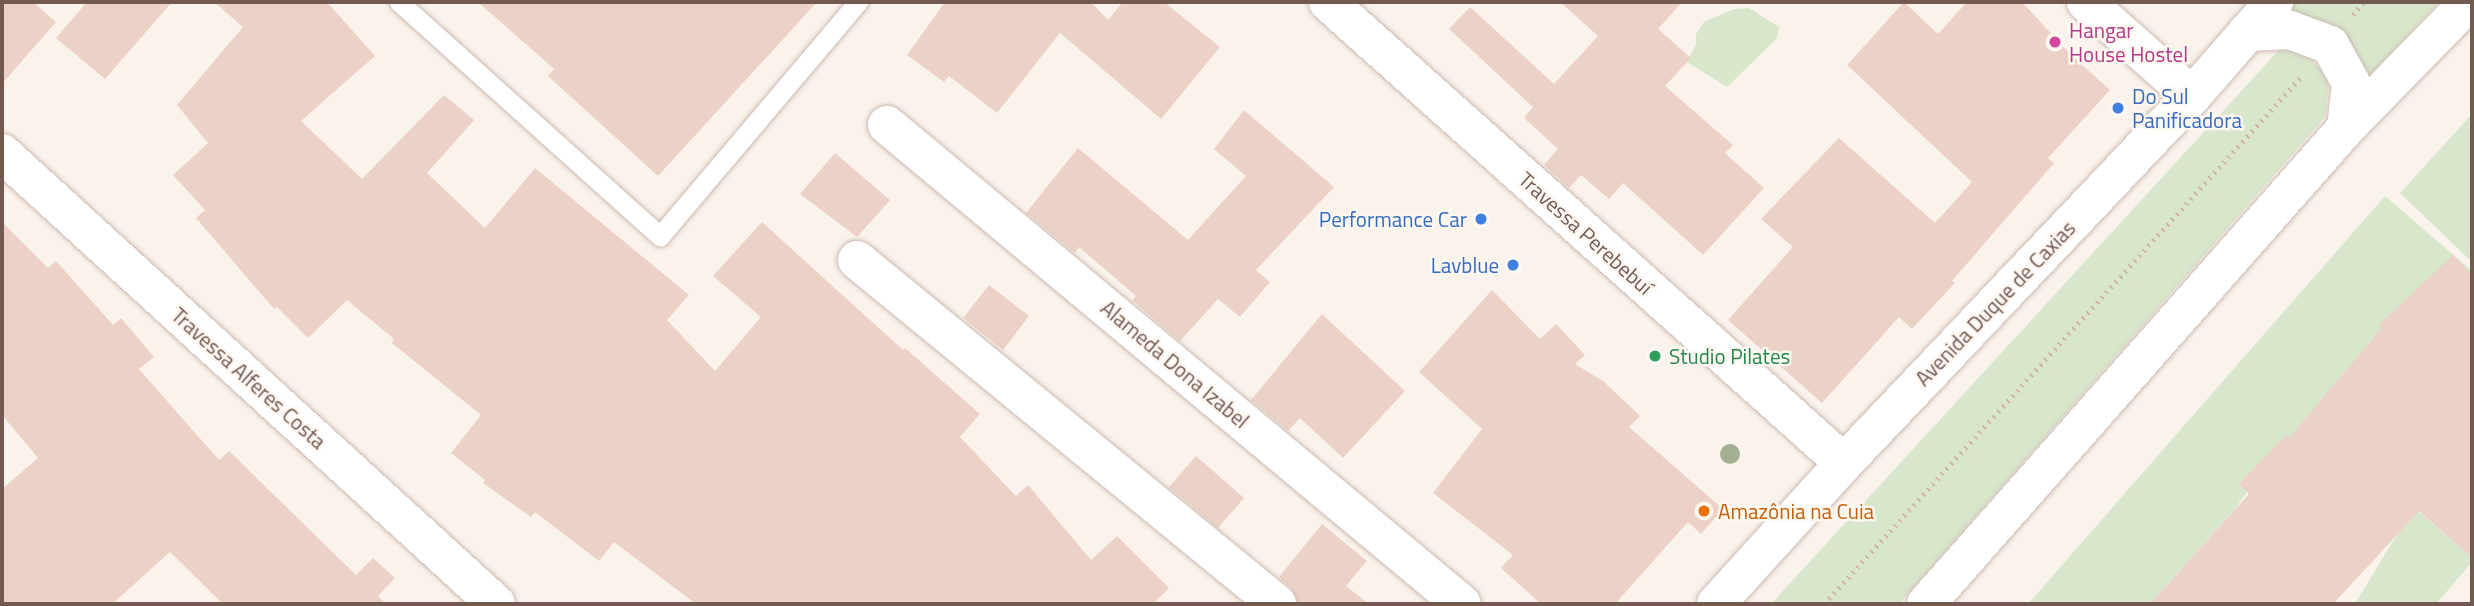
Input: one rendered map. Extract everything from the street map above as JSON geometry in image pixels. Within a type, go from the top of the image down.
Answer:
[{"type":"street","name":"Travessa Perebebuí","points":[[1328,2],[1844,463]]},
{"type":"street","points":[[2087,2],[2192,96]]},
{"type":"street","name":"Avenida Duque de Caxias","points":[[1716,604],[1844,463],[2192,96],[2274,2]]},
{"type":"street","points":[[1939,600],[2346,128],[2469,2]]},
{"type":"street","points":[[2247,32],[2290,30],[2330,45],[2351,83],[2346,128]]},
{"type":"street","name":"Alameda Dona Izabel","points":[[887,125],[1462,604]]},
{"type":"street","name":"Travessa Alferes Costa","points":[[2,153],[496,604]]},
{"type":"street","points":[[857,260],[1277,604]]},
{"type":"lane","points":[[399,2],[660,236],[858,2]]},
{"type":"path","points":[[1824,604],[2330,45],[2362,2]]},
{"type":"green space","points":[[2296,2],[2439,2],[2363,82],[2326,22],[2284,14]]},
{"type":"green space","points":[[1749,8],[1779,27],[1777,38],[1727,87],[1687,62],[1696,44],[1696,34],[1704,22],[1734,9]]},
{"type":"green space","points":[[2279,50],[2304,52],[2329,79],[2325,117],[1899,604],[1771,604]]},
{"type":"green space","points":[[2472,114],[2472,262],[2400,193]]},
{"type":"green space","points":[[2385,196],[2472,271],[2472,428],[2408,502],[2472,558],[2472,562],[2436,604],[2355,604],[2396,536],[2286,435],[2235,509],[2150,604],[2028,604]]},
{"type":"building","points":[[2,2],[33,2],[56,22],[2,84]]},
{"type":"building","points":[[87,2],[172,2],[105,79],[56,38]]},
{"type":"building","points":[[214,2],[327,2],[375,56],[301,121],[362,179],[444,95],[474,120],[427,173],[485,228],[535,168],[689,295],[667,320],[715,371],[761,317],[713,276],[762,222],[903,350],[905,348],[980,414],[960,437],[1016,496],[1028,485],[1091,560],[1117,536],[1169,588],[1153,604],[696,604],[614,542],[599,561],[535,512],[531,517],[483,483],[485,480],[451,453],[481,415],[392,343],[394,339],[347,300],[308,338],[277,307],[274,309],[196,218],[205,210],[173,175],[208,143],[177,105],[243,27]]},
{"type":"building","points":[[478,2],[817,2],[658,176],[548,76],[554,69]]},
{"type":"building","points":[[945,2],[1091,2],[1108,20],[1123,2],[1164,2],[1220,47],[1161,119],[1060,33],[997,113],[949,76],[944,82],[907,55]]},
{"type":"building","points":[[1560,2],[1682,2],[1658,29],[1691,58],[1665,86],[1733,145],[1725,153],[1764,188],[1703,255],[1623,183],[1609,199],[1581,175],[1569,188],[1544,165],[1558,149],[1524,118],[1533,107],[1449,29],[1470,7],[1554,84],[1598,36]]},
{"type":"building","points":[[1904,2],[1938,34],[1967,2],[2022,2],[2071,55],[2110,90],[2048,158],[2054,163],[1952,281],[1955,283],[1912,329],[1899,317],[1822,403],[1728,320],[1793,247],[1761,219],[1839,138],[1935,223],[1972,182],[1847,65]]},
{"type":"building","points":[[1244,110],[1334,187],[1256,270],[1270,282],[1240,317],[1218,299],[1180,341],[1132,300],[1136,296],[1079,247],[1075,253],[1026,213],[1078,148],[1188,240],[1246,176],[1214,149]]},
{"type":"building","points":[[835,153],[890,200],[857,237],[800,194]]},
{"type":"building","points":[[2,222],[48,268],[56,261],[113,325],[121,318],[154,357],[139,369],[219,460],[229,451],[356,575],[373,558],[395,578],[378,596],[386,604],[223,604],[170,552],[112,604],[2,604],[2,489],[38,458],[2,415]]},
{"type":"building","points":[[2453,255],[2472,275],[2472,558],[2419,511],[2333,604],[2150,604],[2249,494],[2239,484],[2286,435],[2289,438],[2382,328],[2379,325]]},
{"type":"building","points":[[989,285],[1029,316],[1003,350],[963,318]]},
{"type":"building","points":[[1492,290],[1540,339],[1556,324],[1585,355],[1575,364],[1603,381],[1640,416],[1629,427],[1723,509],[1701,534],[1688,522],[1615,604],[1541,604],[1501,568],[1513,555],[1433,493],[1482,429],[1419,372]]},
{"type":"building","points":[[1322,314],[1405,391],[1343,458],[1300,418],[1288,431],[1251,400]]},
{"type":"building","points":[[1196,456],[1244,498],[1218,528],[1169,487]]},
{"type":"building","points":[[1322,524],[1367,561],[1346,586],[1369,604],[1298,604],[1291,588],[1279,577]]},
{"type":"place","name":"Hangar House Hostel","points":[[2055,42]]},
{"type":"place","name":"Do Sul Panificadora","points":[[2118,108]]},
{"type":"place","name":"Performance Car","points":[[1481,219]]},
{"type":"place","name":"Lavblue","points":[[1513,265]]},
{"type":"place","name":"Studio Pilates","points":[[1655,356]]},
{"type":"place","name":"Amazônia na Cuia","points":[[1704,511]]}]
